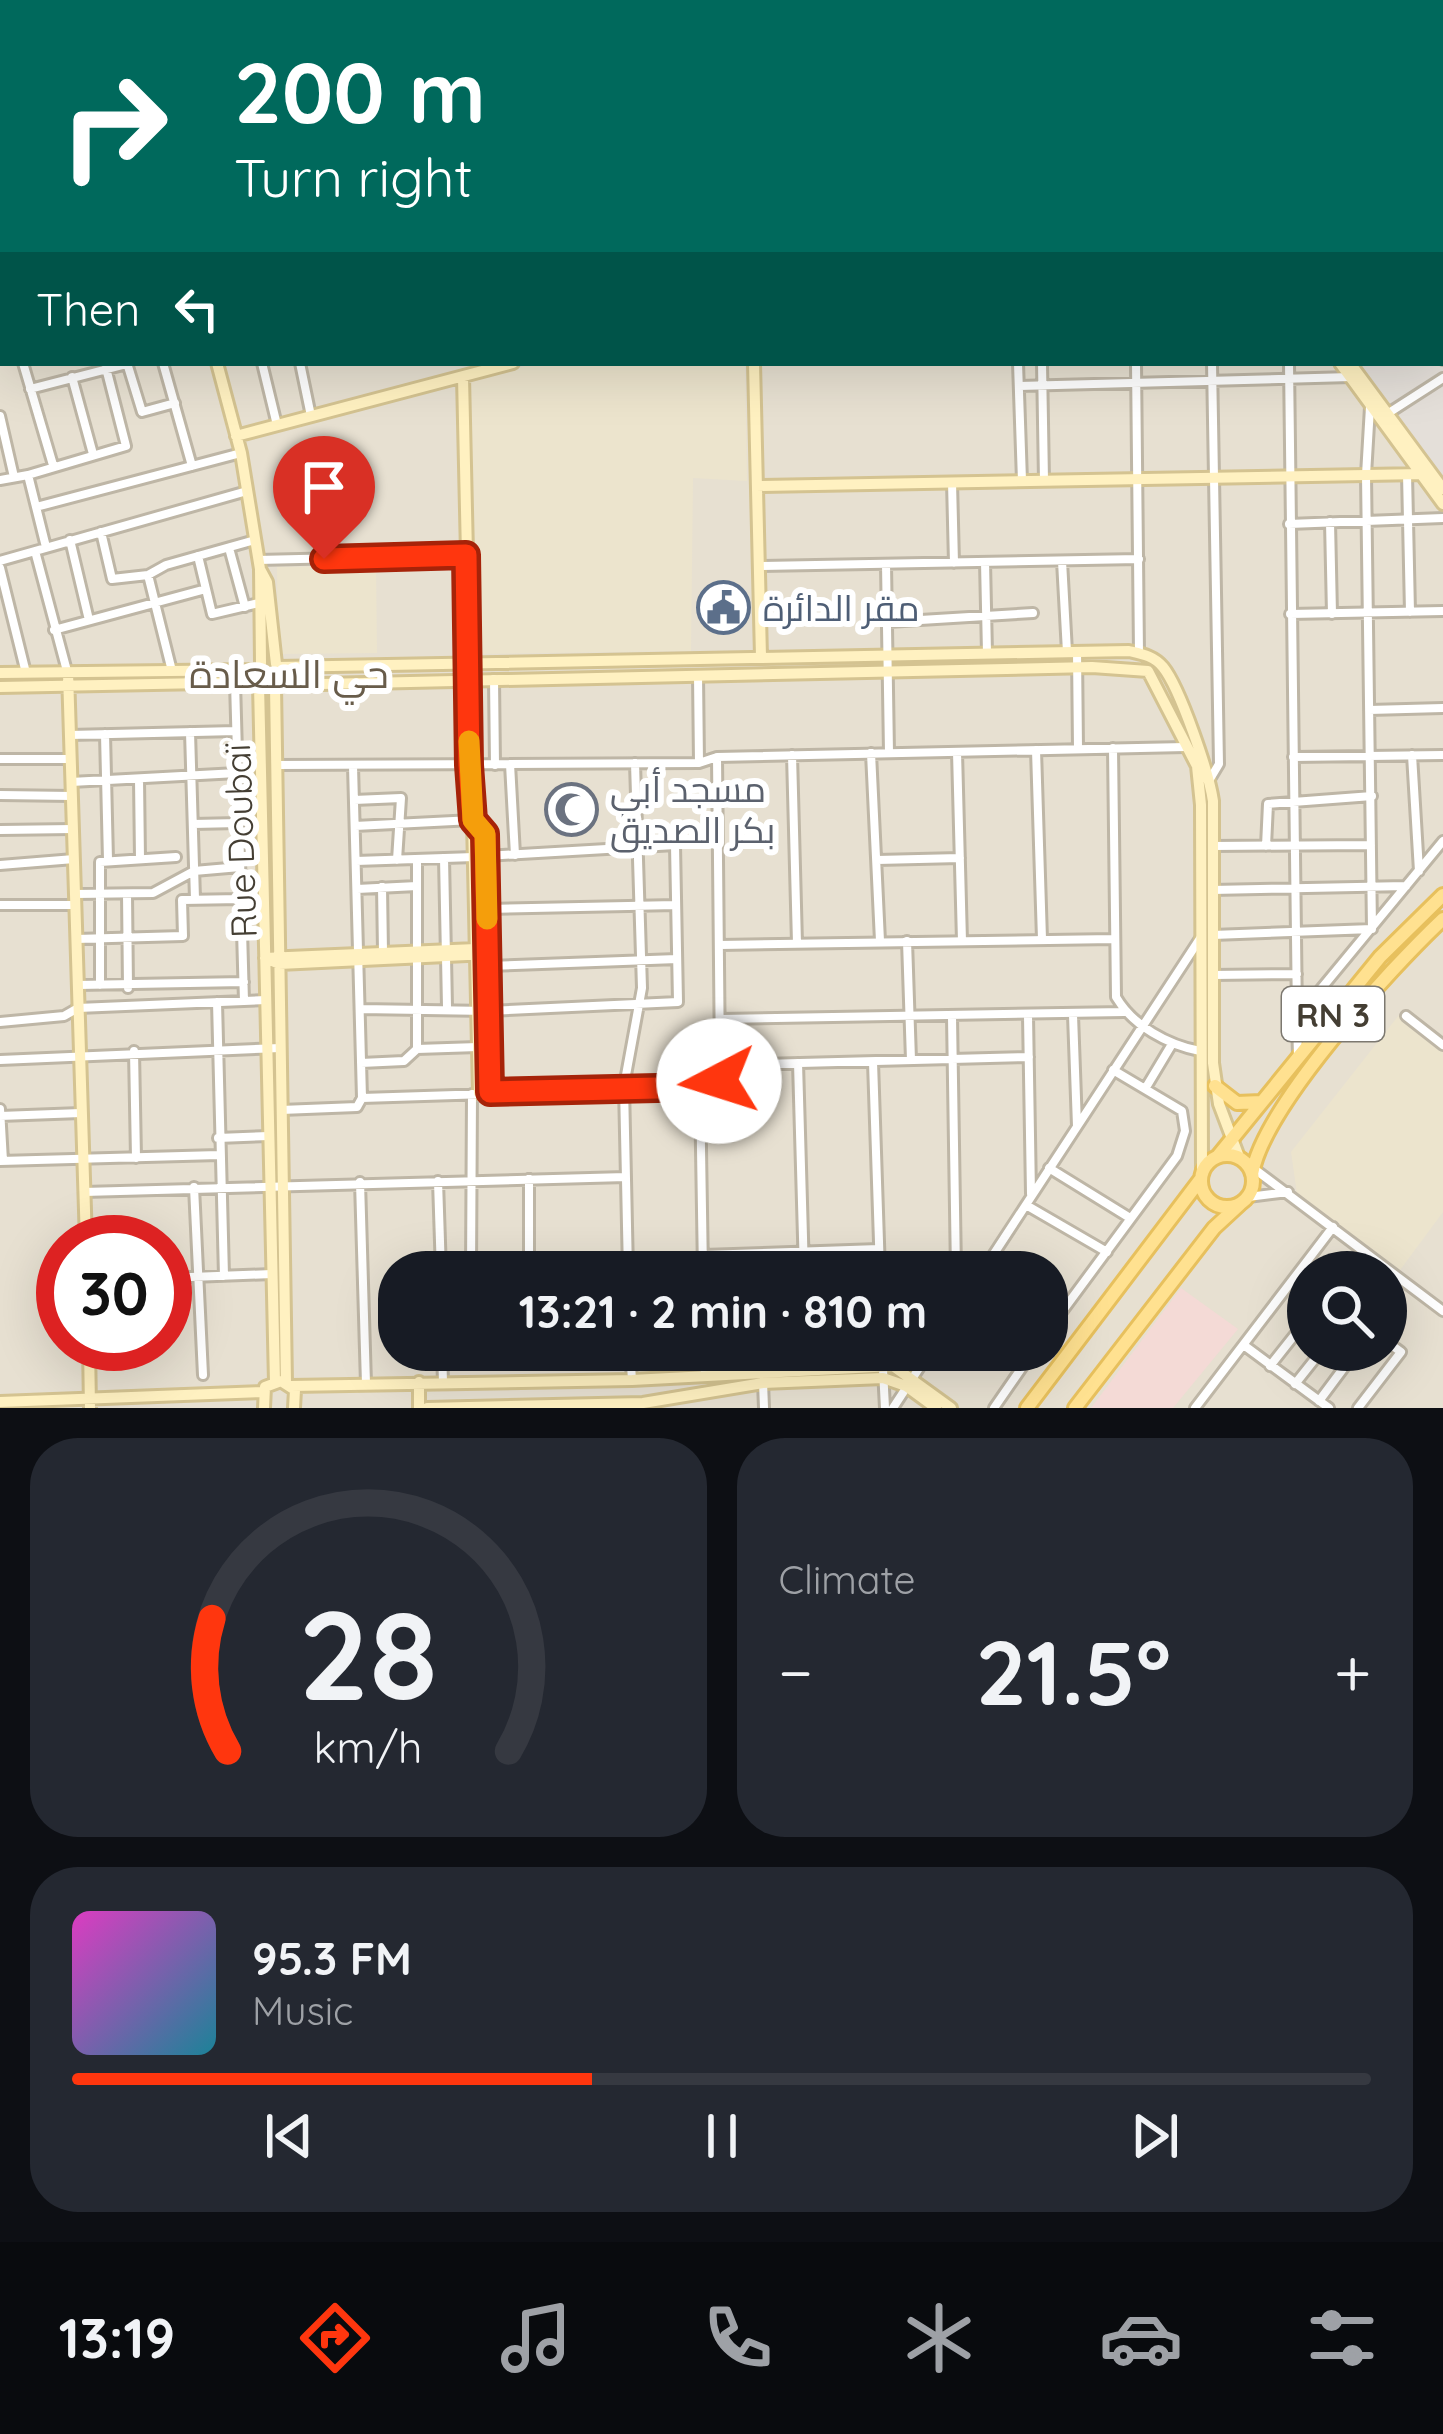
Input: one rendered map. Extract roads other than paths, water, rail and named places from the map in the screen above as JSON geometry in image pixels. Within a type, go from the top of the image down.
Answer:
[{"type":"main road","points":[[218,366],[241,453],[259,564],[258,675],[274,959],[266,1000],[281,1110],[272,1274],[284,1383],[294,1408]]},
{"type":"main road","points":[[236,436],[502,366]]},
{"type":"main road","points":[[754,366],[760,657]]},
{"type":"main road","points":[[1342,366],[1414,474],[1443,504]]},
{"type":"main road","points":[[1352,366],[1443,489]]},
{"type":"main road","points":[[463,377],[469,765],[473,820],[485,834],[480,857],[480,1092]]},
{"type":"main road","points":[[757,486],[1414,474]]},
{"type":"main road","points":[[259,564],[267,582],[277,666],[269,1136],[276,1184],[284,1383]]},
{"type":"main road","points":[[0,673],[235,682],[277,666],[1072,652],[1139,653],[1165,669],[1210,779],[1215,1086],[1231,1140],[1247,1164],[1244,1200],[1209,1235],[1075,1408]]},
{"type":"main road","points":[[0,687],[172,671],[258,675],[276,686],[468,678],[1077,667],[1148,670],[1197,766],[1204,1196],[1217,1206],[1244,1200]]},
{"type":"main road","points":[[68,679],[85,1215]]},
{"type":"main road","points":[[480,857],[487,909],[482,957]]},
{"type":"main road","name":"RN 3","points":[[1218,1156],[1380,957],[1443,895]]},
{"type":"main road","name":"RN 3","points":[[1247,1164],[1376,989],[1443,919]]},
{"type":"main road","points":[[358,957],[383,952],[417,955]]},
{"type":"main road","points":[[274,959],[482,957]]},
{"type":"main road","points":[[480,1092],[478,1047],[483,1009]]},
{"type":"main road","points":[[1215,1086],[1237,1103],[1263,1102]]},
{"type":"main road","points":[[1027,1408],[1218,1156],[1247,1164]]},
{"type":"main road","points":[[89,1371],[90,1403]]},
{"type":"main road","points":[[418,1382],[423,1408],[659,1405],[808,1371]]},
{"type":"main road","points":[[0,1402],[90,1403],[263,1392],[284,1383],[763,1378],[871,1371]]},
{"type":"main road","points":[[888,1371],[951,1408]]},
{"type":"main road","points":[[657,1378],[659,1405]]},
{"type":"main road","points":[[632,1380],[637,1403]]},
{"type":"main road","points":[[909,1382],[936,1408]]},
{"type":"main road","points":[[263,1392],[264,1408]]},
{"type":"street","points":[[23,366],[52,465]]},
{"type":"street","points":[[30,389],[114,366]]},
{"type":"street","points":[[128,366],[142,412],[175,404]]},
{"type":"street","points":[[165,366],[192,466]]},
{"type":"street","points":[[263,366],[277,425]]},
{"type":"street","points":[[302,366],[311,416]]},
{"type":"street","points":[[1018,366],[1022,481]]},
{"type":"street","points":[[1042,366],[1044,481]]},
{"type":"street","points":[[1136,366],[1139,653]]},
{"type":"street","points":[[1210,779],[1219,764],[1212,366]]},
{"type":"street","points":[[1289,366],[1298,1058]]},
{"type":"street","points":[[0,480],[126,446],[106,368]]},
{"type":"street","points":[[72,377],[93,454]]},
{"type":"street","points":[[1019,386],[1351,377]]},
{"type":"street","points":[[1387,414],[1443,378]]},
{"type":"street","points":[[1370,406],[1366,520],[1372,928]]},
{"type":"street","points":[[0,416],[14,477]]},
{"type":"street","points":[[36,507],[241,453]]},
{"type":"street","points":[[1410,612],[1414,474]]},
{"type":"street","points":[[28,475],[46,547]]},
{"type":"street","points":[[952,482],[954,562]]},
{"type":"street","points":[[26,673],[0,565],[35,550],[247,490]]},
{"type":"street","points":[[1289,524],[1443,518]]},
{"type":"street","points":[[1330,522],[1332,614]]},
{"type":"street","points":[[101,532],[112,579],[148,575],[255,540]]},
{"type":"street","points":[[70,540],[89,620]]},
{"type":"street","points":[[230,548],[244,607]]},
{"type":"street","points":[[35,550],[68,679]]},
{"type":"street","points":[[259,564],[466,555]]},
{"type":"street","points":[[198,556],[212,614],[259,603]]},
{"type":"street","points":[[759,566],[1138,559]]},
{"type":"street","points":[[1062,561],[1077,667],[1078,749]]},
{"type":"street","points":[[985,562],[987,653]]},
{"type":"street","points":[[886,564],[889,753]]},
{"type":"street","points":[[148,575],[172,671]]},
{"type":"street","points":[[54,630],[206,589]]},
{"type":"street","points":[[1290,614],[1443,611]]},
{"type":"street","points":[[888,622],[1033,613]]},
{"type":"street","points":[[698,675],[699,763]]},
{"type":"street","points":[[494,678],[495,765]]},
{"type":"street","name":"Rue Doubaï","points":[[235,682],[244,1001]]},
{"type":"street","points":[[1369,710],[1443,708]]},
{"type":"street","points":[[70,735],[236,731]]},
{"type":"street","points":[[190,732],[195,899]]},
{"type":"street","points":[[105,734],[108,860]]},
{"type":"street","points":[[276,765],[699,763],[717,757],[1188,747]]},
{"type":"street","points":[[1113,748],[1116,997],[1124,1012],[1142,1025],[1172,1044],[1200,1051]]},
{"type":"street","points":[[1036,750],[1042,939]]},
{"type":"street","points":[[957,752],[962,940]]},
{"type":"street","points":[[871,753],[880,941]]},
{"type":"street","points":[[1292,757],[1443,754]]},
{"type":"street","points":[[792,755],[797,943]]},
{"type":"street","points":[[1412,755],[1412,833],[1419,872]]},
{"type":"street","points":[[362,1098],[700,1087],[719,1081],[717,757]]},
{"type":"street","points":[[0,759],[70,759]]},
{"type":"street","points":[[510,764],[515,855]]},
{"type":"street","points":[[628,1251],[624,1086],[639,1004],[641,961],[635,764]]},
{"type":"street","points":[[281,1110],[357,1107],[362,1098],[353,766]]},
{"type":"street","points":[[71,782],[238,773]]},
{"type":"street","points":[[139,779],[140,859]]},
{"type":"street","points":[[0,796],[72,796]]},
{"type":"street","points":[[1266,846],[1266,805],[1372,796]]},
{"type":"street","points":[[354,800],[400,798],[398,860]]},
{"type":"street","points":[[355,826],[473,820]]},
{"type":"street","points":[[193,824],[239,823]]},
{"type":"street","points":[[0,830],[73,829]]},
{"type":"street","points":[[1297,1018],[1443,841]]},
{"type":"street","points":[[356,861],[675,845],[678,1002],[360,1009]]},
{"type":"street","points":[[1212,846],[1371,845]]},
{"type":"street","points":[[100,985],[100,862],[176,857]]},
{"type":"street","points":[[444,858],[447,1007]]},
{"type":"street","points":[[877,860],[960,858]]},
{"type":"street","points":[[0,865],[74,859]]},
{"type":"street","points":[[417,859],[417,1049]]},
{"type":"street","points":[[0,905],[153,893],[194,871],[240,867]]},
{"type":"street","points":[[357,889],[417,886]]},
{"type":"street","points":[[1212,890],[1407,886]]},
{"type":"street","points":[[382,887],[383,952]]},
{"type":"street","points":[[127,894],[128,988]]},
{"type":"street","points":[[76,939],[183,936],[182,901],[241,899]]},
{"type":"street","points":[[487,909],[676,905]]},
{"type":"street","points":[[996,1251],[1198,938],[1213,931],[1372,928]]},
{"type":"street","points":[[720,945],[1114,939]]},
{"type":"street","points":[[907,941],[911,1060]]},
{"type":"street","points":[[482,957],[677,959]]},
{"type":"street","points":[[1214,976],[1297,974]]},
{"type":"street","points":[[77,986],[244,982]]},
{"type":"street","points":[[0,1022],[64,1016],[78,1008],[266,1000]]},
{"type":"street","points":[[218,1002],[224,1276]]},
{"type":"street","points":[[720,1019],[1124,1012]]},
{"type":"street","points":[[1073,1015],[1077,1126]]},
{"type":"street","points":[[1028,1016],[1028,1201]]},
{"type":"street","points":[[1406,1016],[1442,1041]]},
{"type":"street","points":[[952,1017],[956,1251]]},
{"type":"street","points":[[1145,1089],[1172,1044]]},
{"type":"street","points":[[361,1063],[404,1061],[417,1049],[478,1047]]},
{"type":"street","points":[[0,1060],[274,1048]]},
{"type":"street","points":[[134,1051],[136,1158]]},
{"type":"street","points":[[720,1065],[1029,1057]]},
{"type":"street","points":[[798,1063],[803,1251],[879,1249],[873,1062]]},
{"type":"street","points":[[1068,1304],[1177,1156],[1185,1131],[1183,1111],[1113,1070]]},
{"type":"street","points":[[700,1087],[703,1251]]},
{"type":"street","points":[[471,1251],[480,1092]]},
{"type":"street","points":[[81,1112],[0,1114],[1,1161],[219,1155]]},
{"type":"street","points":[[218,1138],[269,1136]]},
{"type":"street","points":[[1247,1164],[1443,1311]]},
{"type":"street","points":[[1049,1168],[1130,1218]]},
{"type":"street","points":[[84,1192],[626,1177]]},
{"type":"street","points":[[529,1179],[529,1251]]},
{"type":"street","points":[[438,1181],[440,1251]]},
{"type":"street","points":[[360,1182],[366,1384]]},
{"type":"street","points":[[194,1187],[203,1375]]},
{"type":"street","points":[[1244,1200],[1288,1192]]},
{"type":"street","points":[[1028,1201],[1106,1252]]},
{"type":"street","points":[[1316,1251],[1333,1227]]},
{"type":"street","points":[[192,1277],[272,1274]]},
{"type":"street","points":[[1196,1408],[1287,1291]]},
{"type":"street","points":[[1270,1366],[1287,1345]]},
{"type":"street","points":[[1245,1346],[1329,1408]]},
{"type":"street","points":[[443,1371],[443,1382]]},
{"type":"street","points":[[631,1371],[632,1380]]},
{"type":"street","points":[[705,1371],[705,1376]]},
{"type":"street","points":[[886,1371],[889,1408]]},
{"type":"street","points":[[889,1408],[916,1371]]},
{"type":"street","points":[[994,1408],[1018,1371]]},
{"type":"street","points":[[1294,1384],[1305,1371]]},
{"type":"street","points":[[1319,1401],[1342,1371]]},
{"type":"street","points":[[1358,1408],[1386,1371]]},
{"type":"street","points":[[763,1378],[764,1408]]},
{"type":"place","name":"مقر الدائرة","points":[[724,607]]},
{"type":"place","name":"مسجد أبي بكر الصديق","points":[[571,809]]},
{"type":"district","name":"حي السعادة","points":[[289,673]]}]
